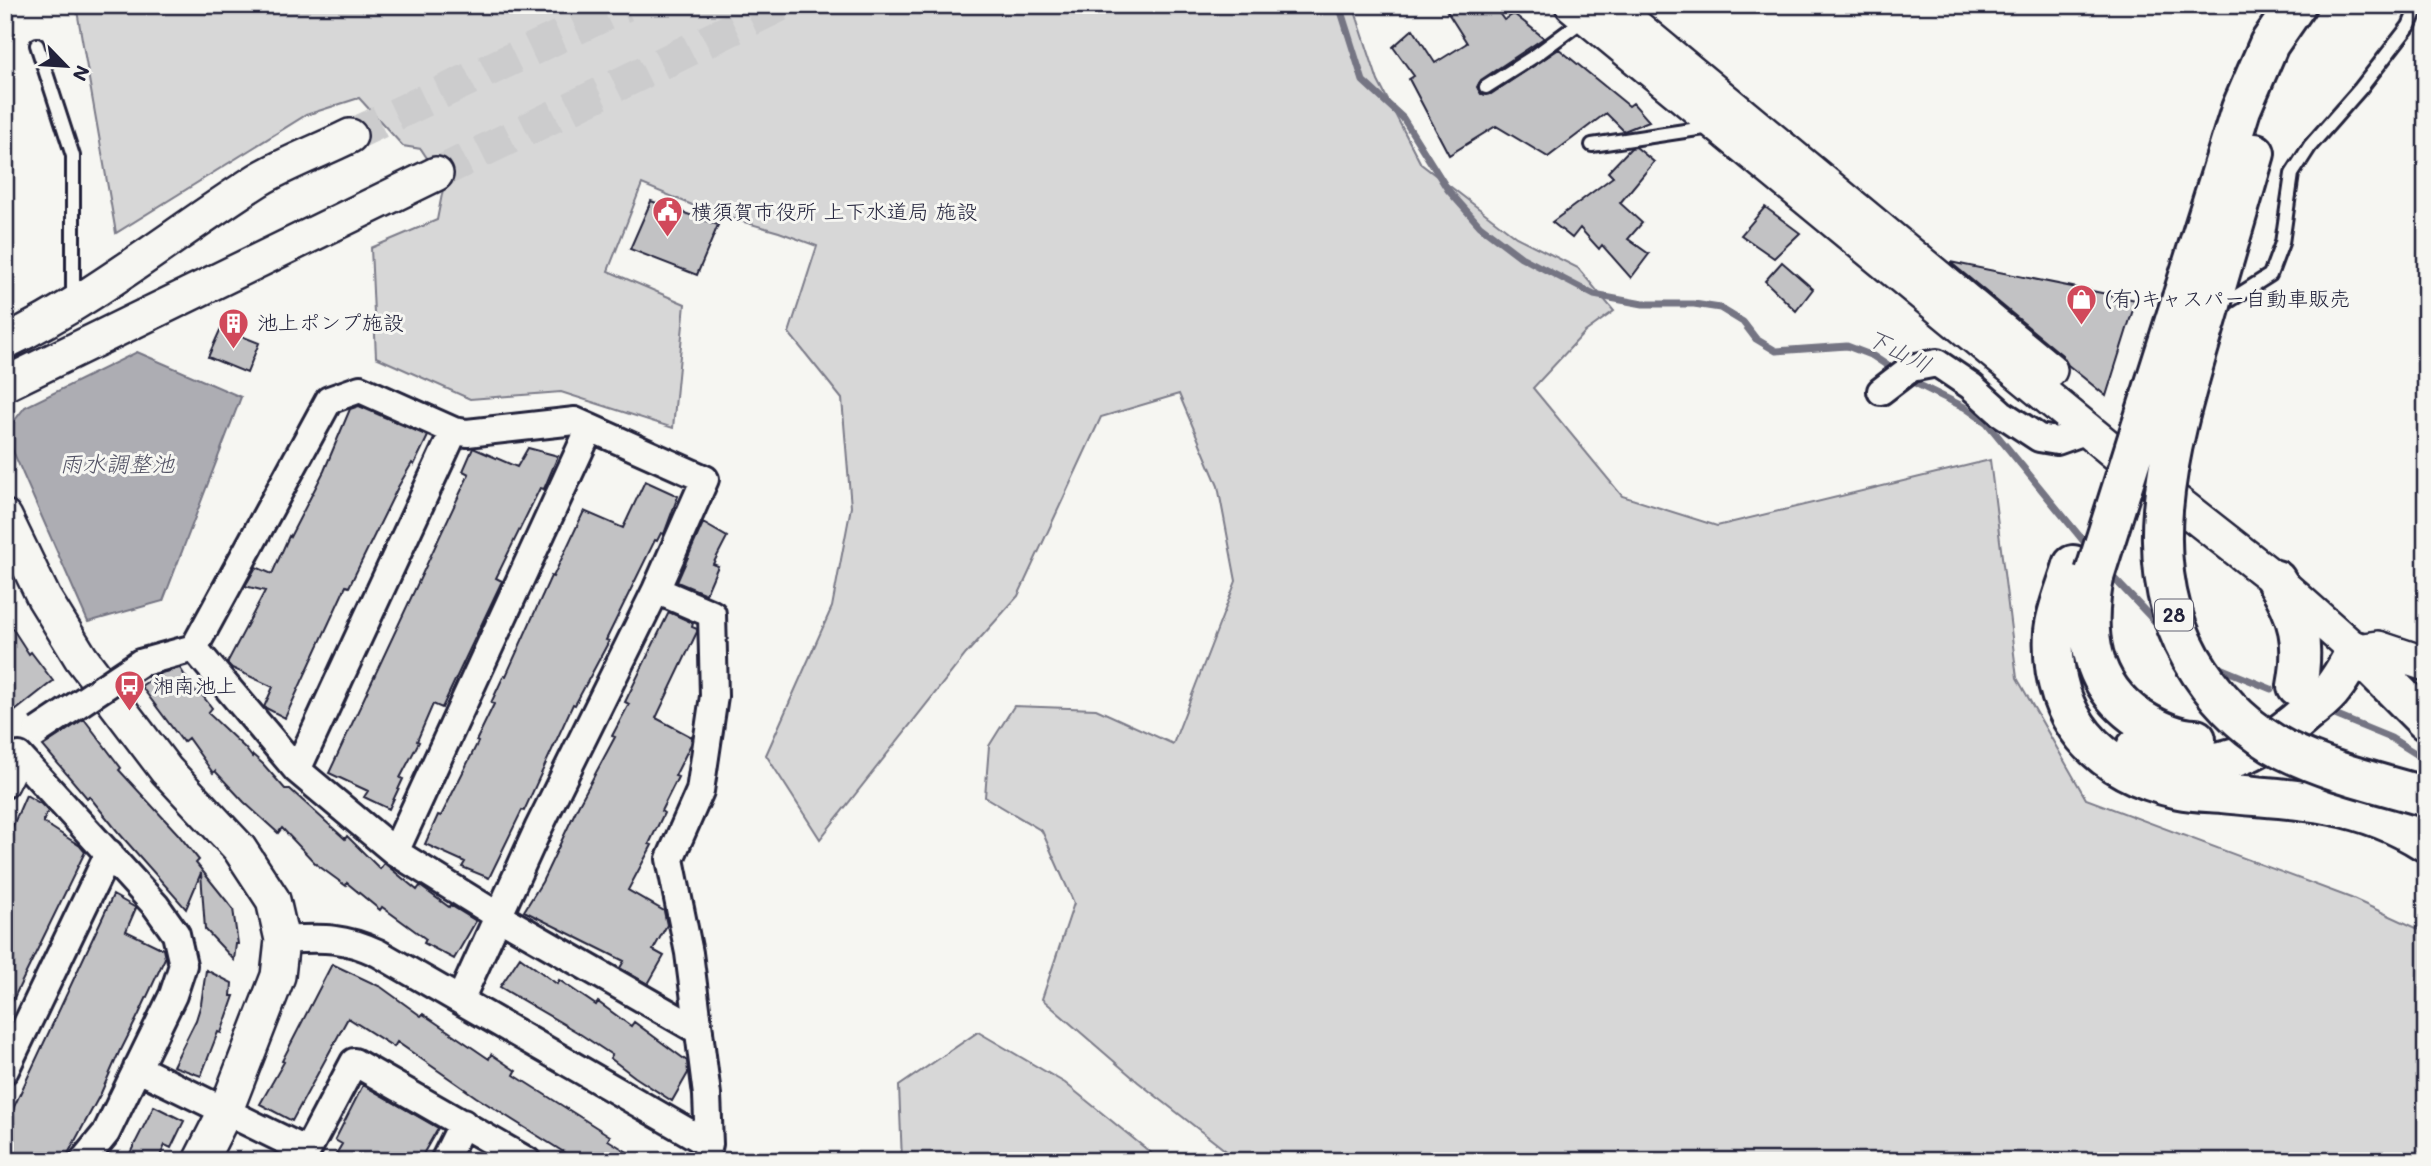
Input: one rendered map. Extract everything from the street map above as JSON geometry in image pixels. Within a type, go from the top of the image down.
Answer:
[{"type":"highway","name":"28","points":[[2288,6],[2289,48],[2241,198],[2189,306],[2162,527],[2168,591],[2175,623],[2188,654],[2209,686],[2236,717],[2284,749],[2340,772],[2426,797]]},
{"type":"highway","points":[[2288,6],[2252,38],[2224,104],[2189,306],[2084,569],[2054,630],[2056,676],[2064,706],[2077,730],[2093,747],[2148,780],[2181,789],[2333,805],[2370,814],[2426,842]]},
{"type":"highway","points":[[2084,569],[2068,643],[2078,679],[2106,726],[2127,744],[2171,762],[2197,763],[2241,757],[2285,733],[2333,689],[2367,650]]},
{"type":"highway","points":[[2084,569],[2090,600],[2090,639],[2099,674],[2122,707],[2156,729],[2192,739],[2228,736],[2265,716],[2315,671],[2367,650]]},
{"type":"highway","points":[[2276,580],[2289,601],[2298,625],[2301,646],[2298,686]]},
{"type":"highway","points":[[2367,650],[2426,697]]},
{"type":"highway","points":[[2367,650],[2426,721]]},
{"type":"street","points":[[1590,9],[1718,126],[2088,430],[2144,462],[2288,566],[2367,650]]},
{"type":"street","points":[[1590,9],[2144,462],[2276,580],[2367,650],[2426,664]]},
{"type":"street","points":[[5,342],[73,306],[260,179],[350,136]]},
{"type":"street","points":[[5,384],[436,174]]},
{"type":"street","points":[[1883,389],[1911,368],[1937,363],[1971,386],[2001,413],[2039,438],[2057,441],[2088,430]]},
{"type":"street","points":[[12,748],[140,663],[194,648],[329,400],[360,389],[454,431],[467,433],[575,421],[705,479],[656,590],[539,827],[460,1000]]},
{"type":"street","points":[[395,852],[590,428]]},
{"type":"street","points":[[297,770],[454,431]]},
{"type":"street","points":[[5,517],[44,598],[81,658],[166,770],[239,848],[273,900],[282,940],[278,976],[226,1110],[200,1161]]},
{"type":"street","points":[[656,590],[712,614],[714,696],[701,790],[670,859],[689,953],[699,1031],[707,1095],[707,1152]]},
{"type":"street","points":[[194,648],[297,770],[395,852],[499,917],[699,1031]]},
{"type":"street","points":[[5,784],[12,748]]},
{"type":"street","points":[[12,748],[156,906],[176,934],[183,965],[173,995],[106,1133],[83,1161]]},
{"type":"street","points":[[5,1070],[109,853]]},
{"type":"street","points":[[282,940],[318,938],[354,942],[378,953],[460,1000],[707,1152]]},
{"type":"street","points":[[137,1068],[226,1110],[305,1156],[354,1062],[527,1161]]},
{"type":"street","points":[[444,1161],[463,1123]]},
{"type":"lane","points":[[2144,462],[2189,306],[2248,291],[2270,275],[2282,243],[2292,174],[2310,146],[2360,89],[2409,26],[2418,5]]},
{"type":"lane","points":[[1486,87],[1536,55],[1590,9]]},
{"type":"lane","points":[[37,45],[73,156],[73,306]]},
{"type":"lane","points":[[1592,145],[1718,126]]},
{"type":"shaded area","points":[[76,5],[1353,5],[1378,81],[1421,164],[1516,237],[1578,268],[1614,311],[1585,332],[1533,388],[1622,496],[1717,526],[1990,460],[2017,678],[2086,799],[2351,898],[2423,931],[2426,936],[2426,1161],[1239,1161],[1138,1082],[1042,999],[1074,903],[1042,831],[985,797],[989,746],[1014,706],[1096,709],[1173,744],[1236,581],[1218,486],[1179,394],[1101,417],[1018,596],[966,654],[820,839],[766,755],[832,607],[851,507],[842,399],[789,333],[817,246],[709,212],[642,184],[608,271],[685,304],[673,428],[561,392],[470,399],[376,357],[371,248],[437,220],[444,184],[421,149],[403,146],[359,98],[306,115],[116,233]]},
{"type":"shaded area","points":[[978,1032],[1065,1083],[1161,1161],[902,1161],[899,1086]]},
{"type":"water","name":"雨水調整池","points":[[137,352],[241,397],[163,601],[88,622],[5,433],[25,407]]},
{"type":"building","points":[[1443,5],[1493,5],[1504,20],[1514,14],[1544,38],[1481,80],[1477,87],[1481,94],[1491,94],[1559,49],[1629,106],[1633,103],[1649,121],[1624,131],[1606,113],[1548,157],[1496,126],[1449,155],[1409,79],[1414,76],[1393,47],[1413,29],[1435,63],[1467,43]]},
{"type":"building","points":[[1636,147],[1654,162],[1620,203],[1642,223],[1628,239],[1649,254],[1631,278],[1602,245],[1599,249],[1580,228],[1572,238],[1552,222],[1613,177],[1608,172],[1631,148]]},
{"type":"building","points":[[651,201],[718,225],[697,275],[630,249]]},
{"type":"building","points":[[1765,207],[1800,233],[1774,258],[1741,235]]},
{"type":"building","points":[[1782,262],[1813,289],[1796,311],[1765,281]]},
{"type":"building","points":[[1950,262],[2136,300],[2106,396],[2068,365],[2062,355]]},
{"type":"building","name":"池上ポンプ施設","points":[[221,328],[259,343],[247,373],[208,357]]},
{"type":"building","points":[[359,406],[428,436],[414,465],[412,463],[398,487],[349,587],[346,586],[285,718],[264,707],[273,687],[232,668],[227,663],[265,591],[245,586],[256,567],[272,574],[324,471],[350,409]]},
{"type":"building","points":[[473,448],[517,467],[528,448],[558,456],[544,489],[540,488],[496,578],[502,581],[442,708],[433,704],[389,809],[364,797],[368,791],[329,773],[469,474],[463,471]]},
{"type":"building","points":[[645,481],[678,496],[664,534],[661,533],[657,541],[655,540],[606,640],[609,641],[575,705],[573,704],[524,811],[522,810],[489,878],[462,867],[465,862],[425,844],[478,742],[476,741],[494,704],[491,703],[504,675],[506,676],[584,511],[623,528]]},
{"type":"building","points":[[703,523],[727,537],[713,564],[718,566],[706,594],[677,582]]},
{"type":"building","points":[[669,612],[693,623],[692,627],[697,629],[697,632],[656,718],[692,737],[675,776],[678,777],[661,811],[664,813],[649,844],[652,845],[628,890],[664,911],[667,925],[653,950],[664,956],[648,984],[620,968],[624,961],[524,911],[542,882],[615,737],[612,736],[629,704],[625,702]]},
{"type":"building","points":[[5,617],[29,654],[31,652],[53,681],[15,711],[5,698]]},
{"type":"building","points":[[180,668],[196,693],[199,691],[212,708],[208,713],[252,757],[253,755],[263,764],[285,789],[290,789],[345,839],[347,836],[380,869],[384,863],[417,890],[420,886],[449,907],[450,905],[476,921],[454,959],[424,943],[426,939],[316,864],[282,828],[278,833],[215,771],[213,773],[188,738],[183,742],[141,686],[161,673]]},
{"type":"building","points":[[84,719],[121,768],[119,770],[178,834],[199,860],[196,863],[233,909],[238,944],[234,960],[205,929],[201,873],[186,909],[43,746]]},
{"type":"building","points":[[26,795],[48,811],[43,822],[85,852],[5,1016],[5,844]]},
{"type":"building","points":[[113,895],[136,908],[126,931],[163,949],[165,958],[101,1093],[64,1161],[42,1161],[22,1154],[19,1161],[5,1161],[5,1126]]},
{"type":"building","points":[[520,957],[557,984],[559,980],[596,1005],[598,1002],[631,1026],[634,1022],[687,1061],[688,1073],[672,1101],[610,1058],[612,1055],[500,987]]},
{"type":"building","points":[[332,964],[381,987],[489,1059],[491,1054],[516,1071],[514,1075],[610,1136],[608,1140],[642,1161],[578,1161],[476,1097],[397,1042],[394,1047],[348,1018],[292,1121],[260,1104],[284,1062],[282,1061]]},
{"type":"building","points":[[206,970],[232,983],[231,996],[234,996],[201,1076],[173,1066],[196,1020]]},
{"type":"building","points":[[363,1085],[438,1128],[419,1161],[332,1161],[342,1144],[335,1140]]},
{"type":"building","points":[[154,1106],[184,1121],[171,1148],[165,1145],[158,1161],[126,1161]]},
{"type":"waterway","name":"下山川","points":[[1339,5],[1363,81],[1403,118],[1448,190],[1480,226],[1521,257],[1594,295],[1643,304],[1694,304],[1720,308],[1743,322],[1756,339],[1776,351],[1847,346],[1873,356],[1897,372]]},
{"type":"waterway","name":"下山川","points":[[1907,379],[1964,407],[1987,423],[2090,549]]},
{"type":"waterway","name":"下山川","points":[[2108,572],[2162,629]]},
{"type":"waterway","name":"下山川","points":[[2215,666],[2271,689]]},
{"type":"waterway","name":"下山川","points":[[2330,713],[2391,738],[2426,760]]},
{"type":"tunnel","points":[[350,136],[625,5]]},
{"type":"tunnel","points":[[436,174],[781,5]]},
{"type":"place","name":"横須賀市役所 上下水道局 施設","points":[[668,239]]},
{"type":"place","name":"(有)キャスパー自動車販売","points":[[2082,326]]},
{"type":"place","name":"池上ポンプ施設","points":[[234,350]]},
{"type":"place","name":"湘南池上","points":[[130,713]]}]
